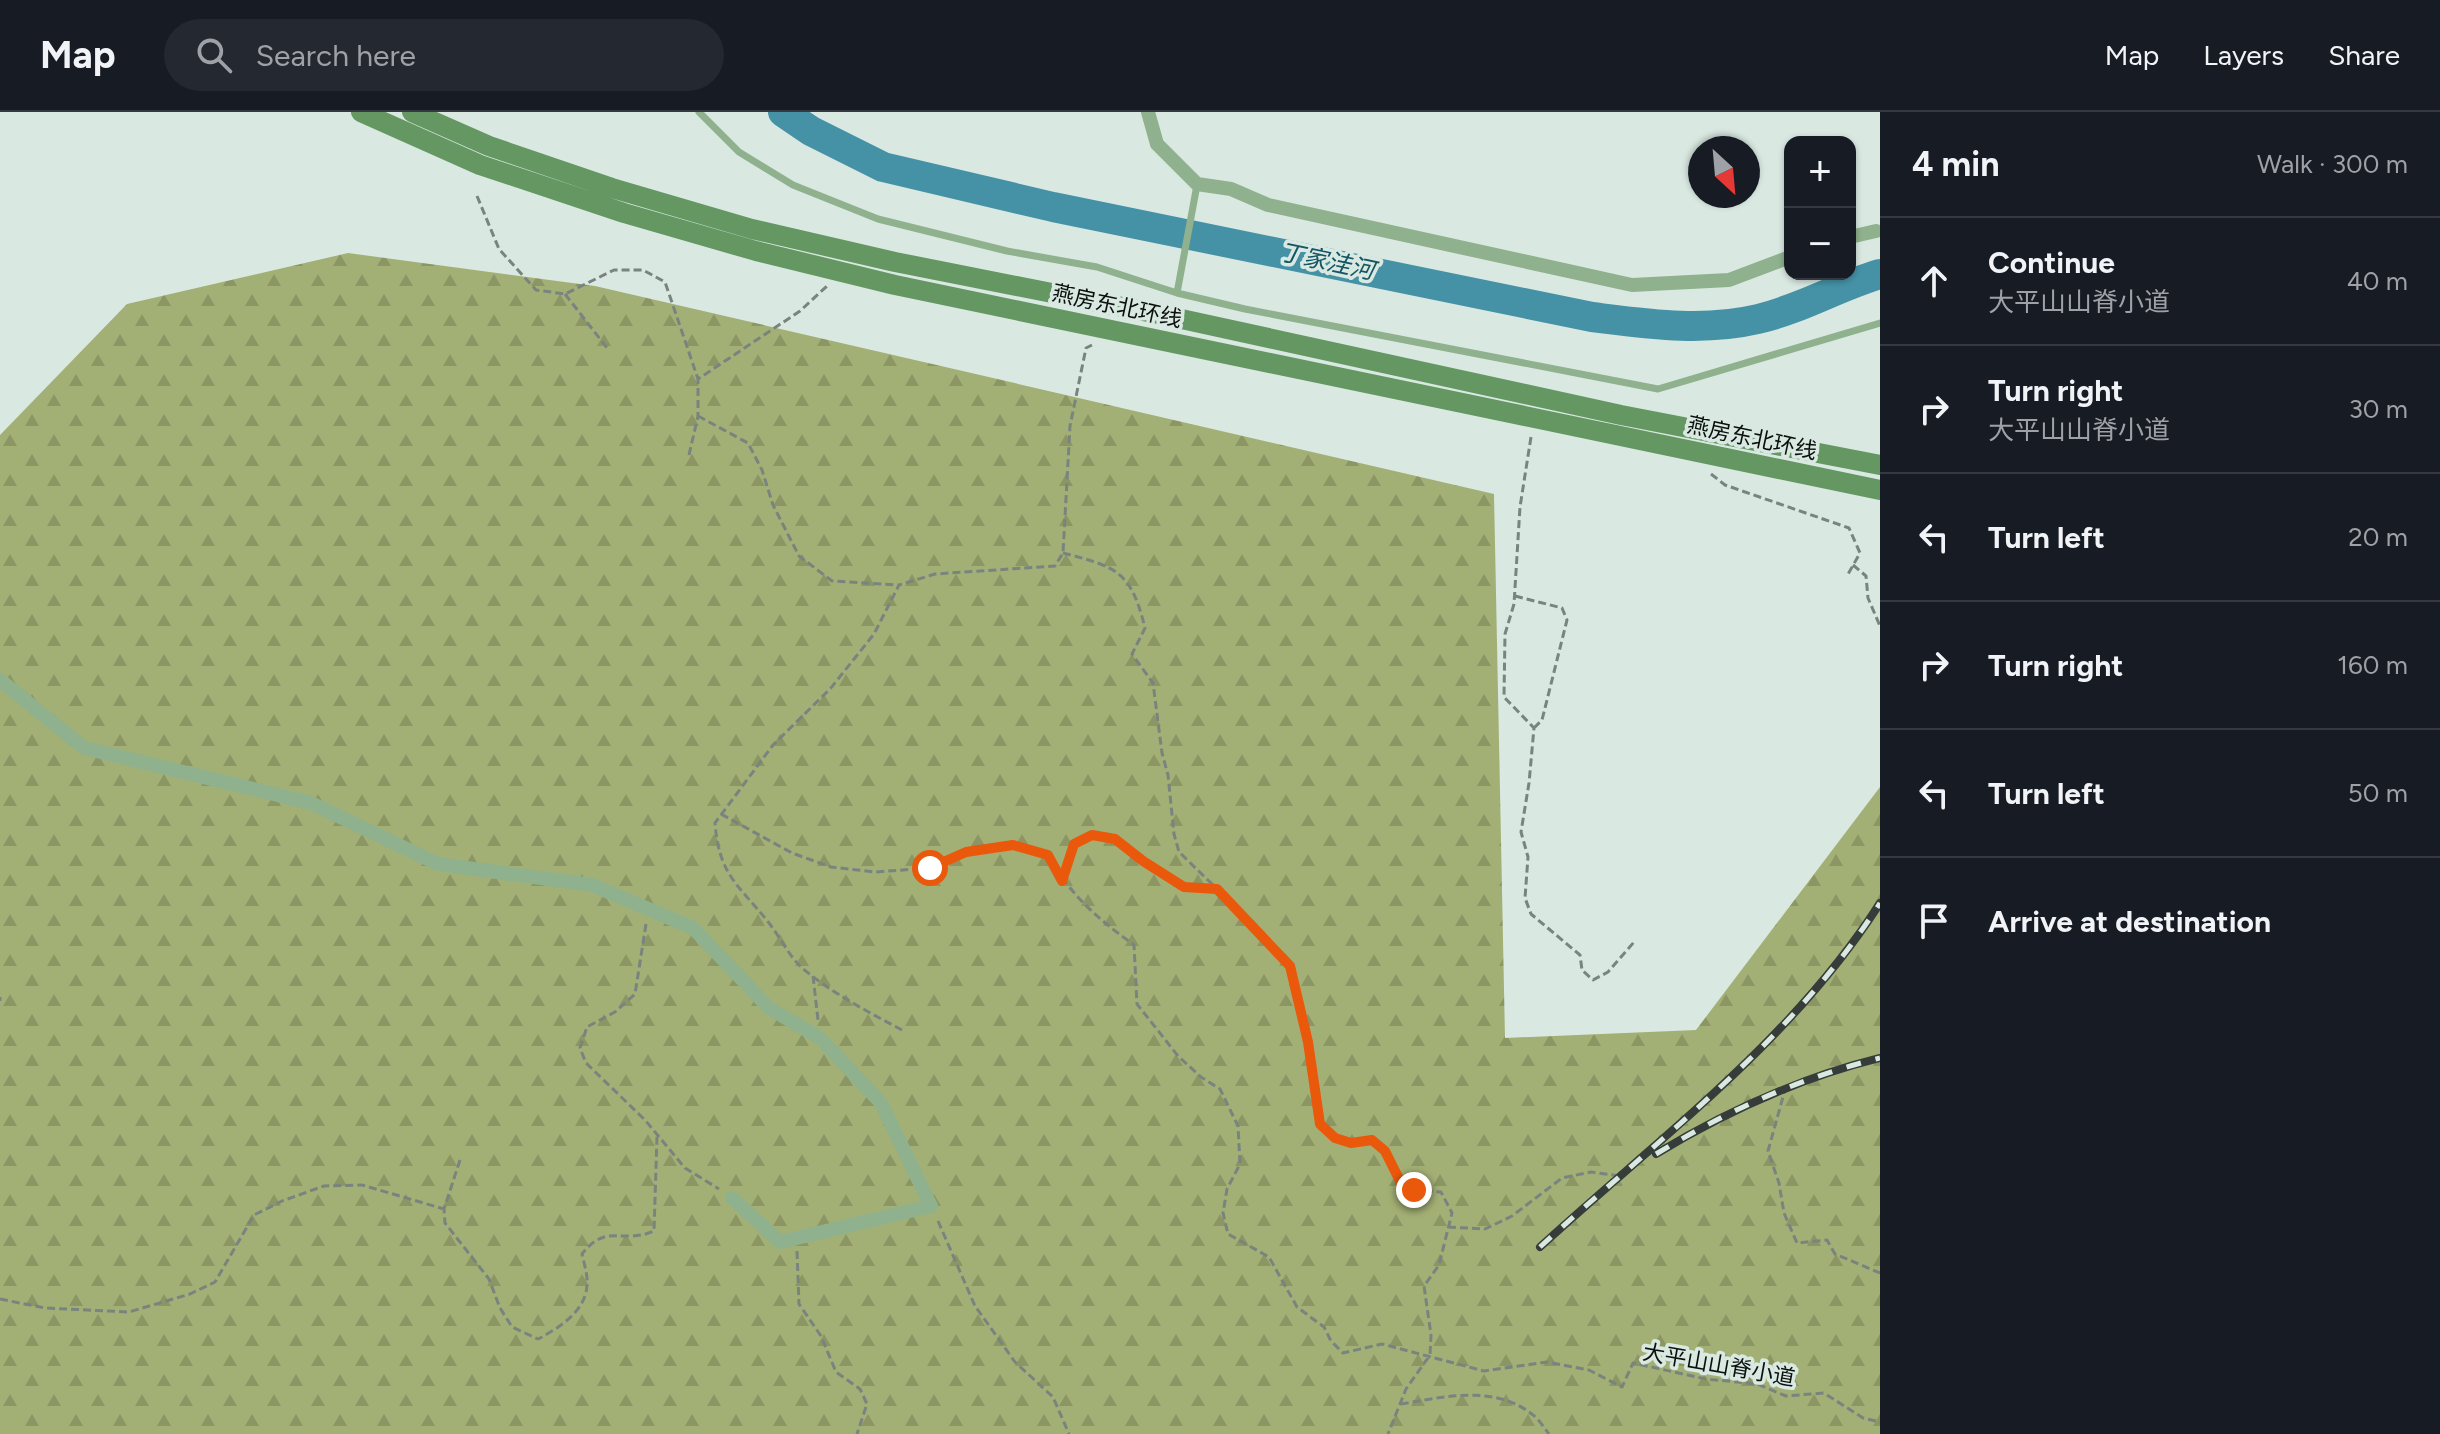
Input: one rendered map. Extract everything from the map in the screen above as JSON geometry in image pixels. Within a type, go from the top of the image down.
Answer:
[{"type":"main road","name":"燕房东北环线","points":[[361,112],[480,165],[624,213],[756,251],[926,291],[1880,490]]},
{"type":"main road","name":"燕房东北环线","points":[[412,112],[489,146],[612,188],[752,229],[1621,415],[1880,465]]},
{"type":"street","points":[[1148,112],[1157,144],[1197,184],[1231,189],[1268,205],[1632,285],[1729,280],[1784,259]]},
{"type":"street","points":[[1856,236],[1876,231]]},
{"type":"street","points":[[0,680],[84,748],[311,803],[438,864],[592,885],[693,928],[769,1008],[820,1038],[881,1103],[931,1206],[780,1242],[732,1198]]},
{"type":"lane","points":[[699,112],[739,152],[793,185],[878,219],[1007,251],[1097,267],[1177,293],[1658,389],[1880,323]]},
{"type":"lane","points":[[1177,293],[1197,184]]},
{"type":"path","points":[[477,196],[499,249],[536,290],[565,294],[614,270],[643,270],[665,282],[698,379],[698,416],[689,455]]},
{"type":"path","points":[[698,379],[800,311],[831,282]]},
{"type":"path","points":[[565,294],[607,348]]},
{"type":"path","points":[[698,416],[748,443],[762,470],[773,505],[799,556],[832,581],[899,585],[935,574],[1055,566],[1063,553],[1070,426],[1086,348],[1099,340]]},
{"type":"path","points":[[1532,429],[1520,507],[1515,596],[1505,634],[1504,697],[1534,728]]},
{"type":"path","points":[[1703,468],[1725,485],[1849,528],[1860,553],[1847,576]]},
{"type":"path","points":[[1063,553],[1115,569],[1130,586],[1139,605],[1145,628],[1132,654],[1153,683],[1179,852],[1290,966],[1308,1042],[1320,1124],[1335,1138],[1351,1143],[1372,1140],[1385,1151],[1404,1189],[1441,1192],[1452,1213],[1439,1265],[1424,1286],[1431,1335],[1430,1355],[1406,1389],[1388,1434]]},
{"type":"path","points":[[1853,565],[1866,576],[1868,598],[1880,626]]},
{"type":"path","points":[[899,585],[874,634],[830,689],[773,745],[715,823],[716,848],[731,879],[800,966],[861,1008],[902,1030]]},
{"type":"path","points":[[1515,596],[1562,608],[1567,620],[1542,720],[1534,728],[1521,832],[1528,857],[1525,898],[1531,914],[1580,955],[1582,970],[1593,980],[1608,972],[1634,942]]},
{"type":"path","name":"大平山山脊小道","points":[[721,814],[792,853],[831,867],[875,872],[930,868],[966,852],[1013,845],[1048,855],[1062,881],[1091,913],[1134,945],[1137,1004],[1178,1056],[1220,1089],[1238,1126],[1240,1164],[1227,1189],[1223,1213],[1228,1234],[1269,1257],[1297,1307],[1324,1327],[1331,1341],[1343,1353],[1382,1344],[1484,1371],[1547,1362],[1589,1370],[1622,1387],[1633,1363],[1706,1379],[1757,1384],[1786,1396],[1824,1393],[1863,1418],[1880,1422]]},
{"type":"path","points":[[1062,881],[1074,844],[1092,835],[1115,839],[1184,887],[1217,889]]},
{"type":"path","points":[[648,909],[635,994],[615,1012],[587,1027],[580,1048],[586,1063],[645,1120],[685,1168],[732,1198]]},
{"type":"path","points":[[813,976],[820,1038]]},
{"type":"path","points":[[1786,1086],[1768,1151],[1779,1183],[1784,1213],[1797,1243],[1827,1240],[1835,1254],[1880,1273]]},
{"type":"path","points":[[460,1160],[444,1209],[445,1223],[489,1279],[500,1308],[512,1327],[538,1339],[558,1328],[579,1308],[587,1286],[582,1254],[593,1240],[606,1235],[639,1238],[654,1231],[657,1136]]},
{"type":"path","points":[[1448,1227],[1485,1229],[1512,1216],[1562,1178],[1591,1172],[1620,1176]]},
{"type":"path","points":[[0,1299],[45,1308],[129,1312],[190,1294],[215,1282],[254,1215],[324,1186],[362,1185],[444,1209]]},
{"type":"path","points":[[931,1206],[975,1306],[1015,1362],[1053,1397],[1069,1434]]},
{"type":"path","points":[[796,1238],[799,1304],[821,1336],[836,1372],[860,1389],[867,1404],[857,1434]]},
{"type":"path","points":[[1401,1404],[1462,1395],[1504,1399],[1534,1415],[1549,1434]]},
{"type":"green space","points":[[348,253],[595,286],[1494,494],[1505,1038],[1696,1030],[1880,787],[1880,1434],[0,1434],[0,435],[127,304]]},
{"type":"waterway","name":"丁家洼河","points":[[783,112],[811,131],[883,167],[1053,207],[1592,317],[1676,326],[1737,323],[1789,309],[1880,274]]},
{"type":"railway","points":[[1540,1247],[1677,1127],[1765,1044],[1845,953],[1880,903]]},
{"type":"railway","points":[[1656,1154],[1764,1097],[1821,1075],[1880,1058]]},
{"type":"route","points":[[930,868],[966,852],[1013,845],[1048,855],[1062,881],[1074,844],[1092,835],[1115,839],[1184,887],[1217,889],[1290,966],[1308,1042],[1320,1124],[1335,1138],[1351,1143],[1372,1140],[1385,1151],[1404,1189],[1414,1190]]}]
